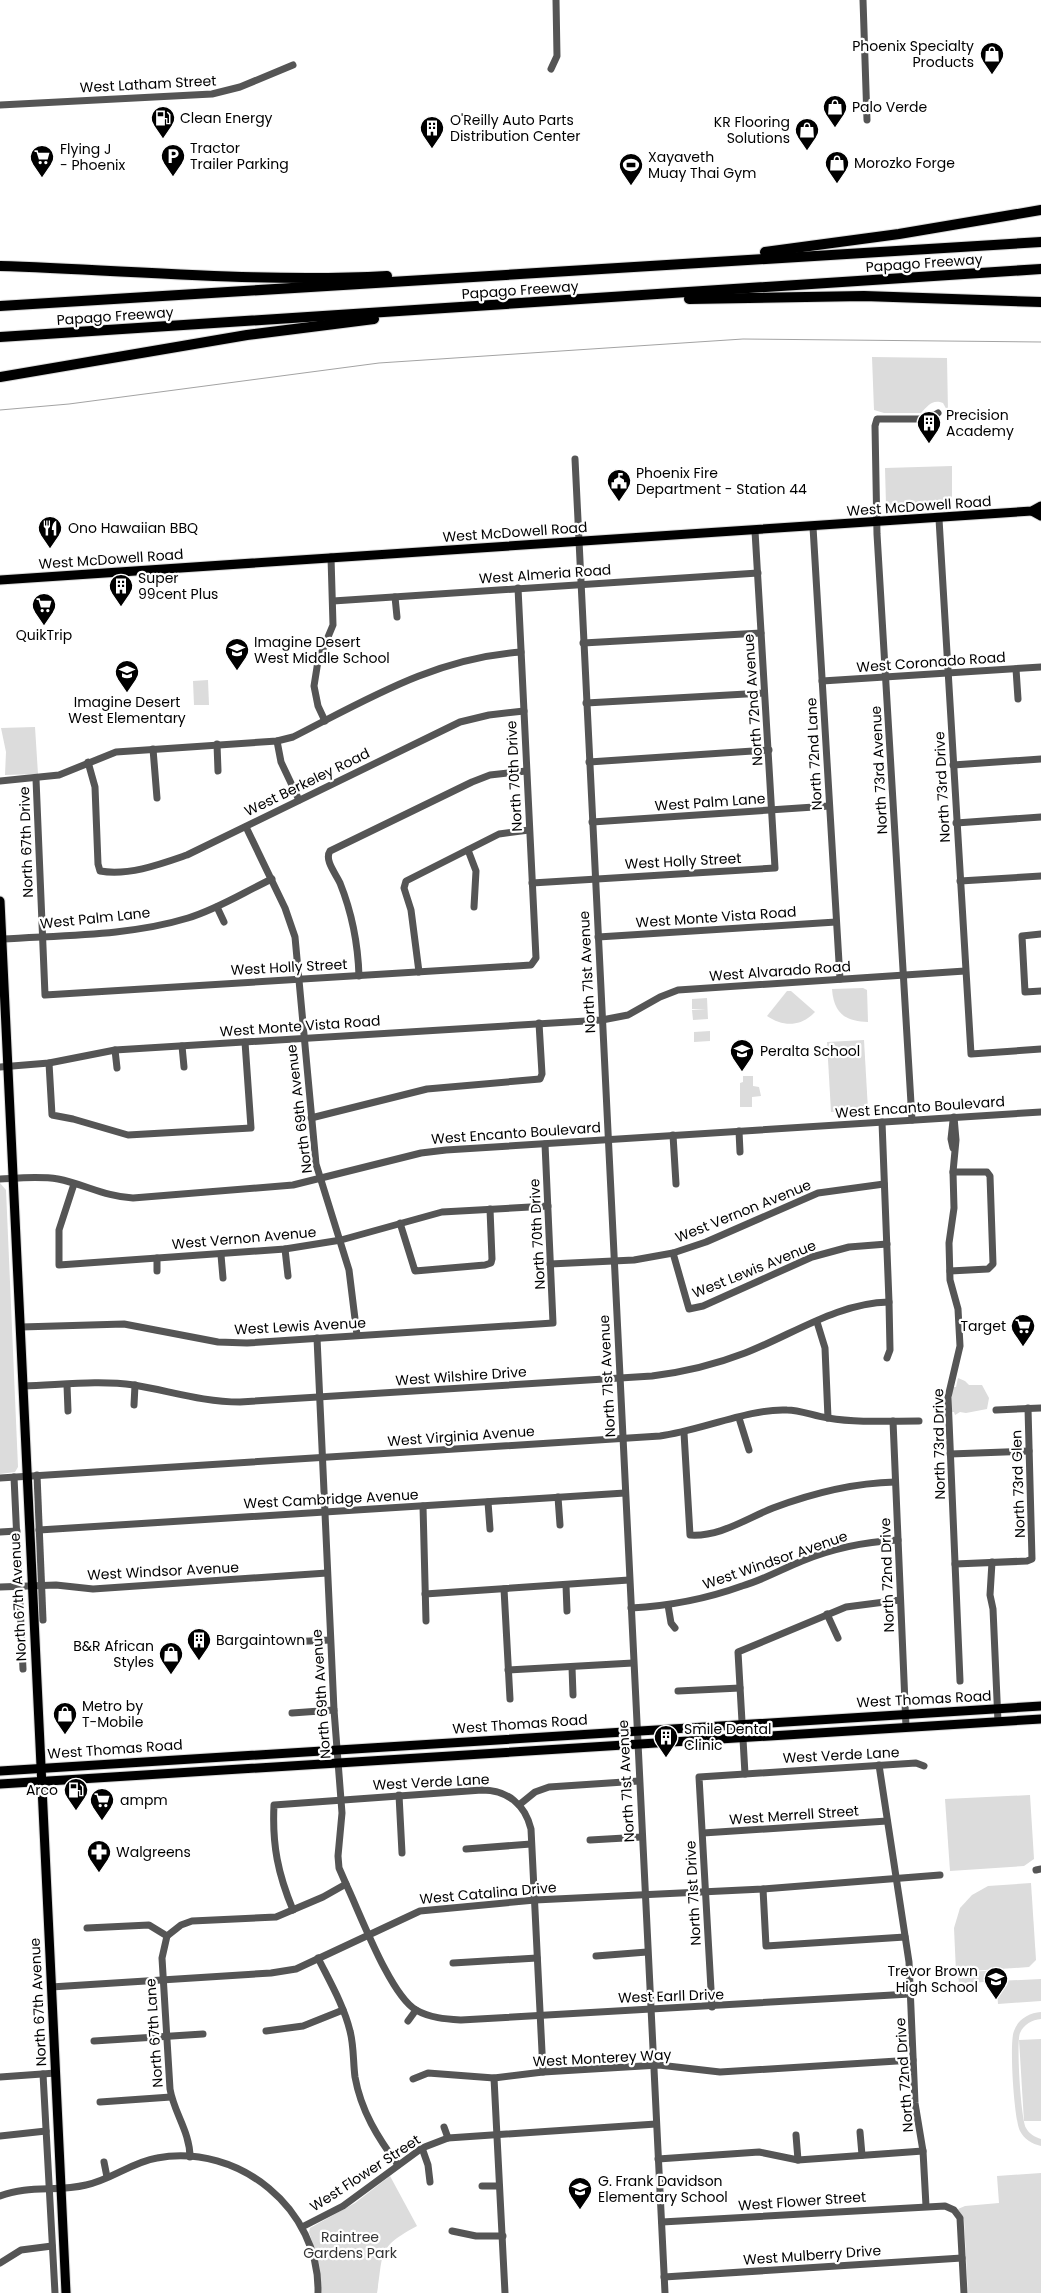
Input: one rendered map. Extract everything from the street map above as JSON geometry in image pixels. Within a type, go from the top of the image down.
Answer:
[{"type":"highway","points":[[667,265],[830,244],[1041,210]]},
{"type":"highway","name":"Papago Freeway","points":[[0,306],[1041,242]]},
{"type":"highway","points":[[0,266],[228,277],[334,278],[436,273],[508,275]]},
{"type":"highway","name":"Papago Freeway","points":[[0,337],[1041,269]]},
{"type":"highway","points":[[604,298],[715,299],[774,296],[864,296],[1041,302]]},
{"type":"highway","points":[[0,377],[247,335],[441,309]]},
{"type":"main road","name":"West McDowell Road","points":[[0,580],[939,519],[1032,511],[1041,506]]},
{"type":"main road","points":[[1032,511],[1041,516]]},
{"type":"main road","name":"North 67th Avenue","points":[[0,900],[4,1067],[14,1178],[26,1476],[66,2293]]},
{"type":"main road","name":"West Thomas Road","points":[[0,1771],[1041,1706]]},
{"type":"main road","name":"West Thomas Road","points":[[0,1784],[742,1736],[1041,1719]]},
{"type":"main road","points":[[472,1741],[473,1754]]},
{"type":"main road","points":[[374,1747],[375,1760]]},
{"type":"street","points":[[551,68],[556,56],[556,0]]},
{"type":"street","points":[[863,0],[867,120]]},
{"type":"street","name":"West Latham Street","points":[[0,104],[212,94],[240,87],[294,65]]},
{"type":"street","name":"North 73rd Avenue","points":[[912,1120],[877,523],[875,426],[877,419],[928,419],[938,413]]},
{"type":"street","name":"North 71st Avenue","points":[[575,458],[665,2293]]},
{"type":"street","name":"North 73rd Drive","points":[[939,519],[971,1054],[1041,1049]]},
{"type":"street","name":"North 72nd Lane","points":[[812,527],[840,980]]},
{"type":"street","name":"North 72nd Avenue","points":[[754,531],[775,868]]},
{"type":"street","points":[[325,721],[315,697],[314,677],[318,661],[333,625],[331,557]]},
{"type":"street","name":"West Almeria Road","points":[[333,600],[758,573]]},
{"type":"street","name":"North 70th Drive","points":[[518,588],[536,958],[534,962]]},
{"type":"street","points":[[395,597],[397,617]]},
{"type":"street","points":[[583,643],[761,633]]},
{"type":"street","points":[[0,781],[36,779],[58,775],[116,752],[277,741],[293,737],[436,668],[471,658],[521,652]]},
{"type":"street","name":"West Coronado Road","points":[[822,681],[1041,667]]},
{"type":"street","points":[[1016,669],[1018,699]]},
{"type":"street","points":[[586,703],[764,693]]},
{"type":"street","name":"West Berkeley Road","points":[[88,762],[95,787],[98,864],[100,871],[124,871],[170,861],[246,827],[460,722],[489,715],[524,712]]},
{"type":"street","points":[[277,741],[281,762],[299,800]]},
{"type":"street","points":[[217,744],[218,770]]},
{"type":"street","points":[[154,749],[157,798]]},
{"type":"street","points":[[589,762],[769,750]]},
{"type":"street","points":[[953,765],[1041,759]]},
{"type":"street","points":[[359,976],[355,935],[345,898],[328,859],[328,854],[333,849],[472,782],[496,774],[526,771]]},
{"type":"street","name":"North 67th Drive","points":[[36,779],[45,994]]},
{"type":"street","name":"West Palm Lane","points":[[592,822],[829,806]]},
{"type":"street","points":[[956,823],[1041,817]]},
{"type":"street","name":"North 69th Avenue","points":[[246,827],[272,879],[295,936],[311,1118],[320,1180],[341,1240],[354,1296],[357,1335]]},
{"type":"street","points":[[419,972],[415,933],[404,884],[410,878],[499,834],[529,830]]},
{"type":"street","points":[[468,850],[476,871],[474,907]]},
{"type":"street","name":"West Holly Street","points":[[532,883],[775,868]]},
{"type":"street","points":[[960,881],[1041,876]]},
{"type":"street","name":"West Palm Lane","points":[[2,939],[135,930],[190,917],[217,907],[272,879]]},
{"type":"street","points":[[217,907],[224,922]]},
{"type":"street","name":"West Monte Vista Road","points":[[598,937],[836,922]]},
{"type":"street","points":[[1041,934],[1022,936],[1025,992],[1041,991]]},
{"type":"street","name":"West Holly Street","points":[[45,994],[530,965],[534,962]]},
{"type":"street","name":"West Alvarado Road","points":[[602,1020],[628,1015],[660,997],[678,990],[965,971]]},
{"type":"street","name":"West Monte Vista Road","points":[[4,1067],[49,1063],[115,1050],[602,1020]]},
{"type":"street","points":[[311,1118],[427,1089],[540,1079],[542,1074],[539,1023]]},
{"type":"street","points":[[49,1063],[52,1115],[73,1119],[128,1136],[250,1128],[245,1042]]},
{"type":"street","points":[[182,1046],[184,1067]]},
{"type":"street","points":[[115,1050],[117,1068]]},
{"type":"street","name":"West Encanto Boulevard","points":[[0,1179],[38,1177],[74,1184],[111,1196],[133,1198],[272,1188],[320,1180],[420,1153],[607,1139],[1041,1112]]},
{"type":"street","name":"North 73rd Drive","points":[[954,1117],[956,1135],[953,1172],[954,1208],[949,1243],[950,1271],[958,1309],[960,1346],[948,1387],[960,1680]]},
{"type":"street","points":[[882,1122],[889,1302],[890,1350],[887,1358]]},
{"type":"street","points":[[738,1131],[740,1152]]},
{"type":"street","points":[[673,1135],[676,1184]]},
{"type":"street","name":"North 70th Drive","points":[[545,1144],[553,1323]]},
{"type":"street","points":[[950,1271],[992,1267],[990,1176],[987,1172],[953,1172]]},
{"type":"street","name":"West Vernon Avenue","points":[[74,1184],[59,1230],[59,1266],[285,1249],[341,1240],[442,1212],[548,1206]]},
{"type":"street","name":"West Vernon Avenue","points":[[550,1264],[614,1261],[673,1254],[818,1193],[884,1184]]},
{"type":"street","points":[[400,1223],[415,1271],[490,1263],[490,1209]]},
{"type":"street","name":"West Lewis Avenue","points":[[673,1254],[688,1309],[711,1303],[812,1257],[850,1247],[887,1244]]},
{"type":"street","points":[[285,1249],[288,1276]]},
{"type":"street","points":[[221,1255],[223,1278]]},
{"type":"street","points":[[157,1258],[157,1271]]},
{"type":"street","name":"West Wilshire Drive","points":[[23,1386],[108,1382],[134,1385],[220,1402],[320,1398],[678,1373],[708,1366],[746,1353],[861,1304],[889,1302]]},
{"type":"street","points":[[816,1322],[825,1348],[828,1418]]},
{"type":"street","name":"West Lewis Avenue","points":[[21,1327],[124,1324],[218,1342],[241,1343],[553,1323]]},
{"type":"street","name":"North 69th Avenue","points":[[317,1338],[324,1457],[330,1640],[341,1799],[338,1856],[346,1884],[396,1987],[416,2010],[432,2016]]},
{"type":"street","points":[[67,1385],[68,1411]]},
{"type":"street","points":[[134,1385],[134,1405]]},
{"type":"street","name":"North 73rd Glen","points":[[992,1562],[1027,1562],[1032,1559],[1028,1408]]},
{"type":"street","points":[[996,1410],[1041,1408]]},
{"type":"street","name":"West Virginia Avenue","points":[[0,1478],[684,1433],[739,1418],[787,1410],[828,1418],[919,1421]]},
{"type":"street","points":[[739,1418],[749,1450]]},
{"type":"street","name":"North 72nd Drive","points":[[893,1421],[906,1727]]},
{"type":"street","points":[[684,1433],[690,1535],[713,1534],[772,1509],[844,1486],[896,1482]]},
{"type":"street","points":[[950,1454],[1029,1451]]},
{"type":"street","name":"North 67th Avenue","points":[[37,1475],[43,1620]]},
{"type":"street","name":"North 67th Avenue","points":[[14,1477],[24,1669]]},
{"type":"street","name":"West Cambridge Avenue","points":[[39,1530],[625,1493]]},
{"type":"street","points":[[558,1497],[560,1525]]},
{"type":"street","points":[[488,1502],[490,1529]]},
{"type":"street","points":[[423,1506],[426,1621]]},
{"type":"street","points":[[0,1532],[17,1531]]},
{"type":"street","name":"West Windsor Avenue","points":[[631,1608],[668,1605],[705,1598],[744,1586],[804,1560],[846,1546],[898,1540]]},
{"type":"street","points":[[955,1564],[992,1562],[998,1722]]},
{"type":"street","name":"West Windsor Avenue","points":[[0,1587],[41,1585],[93,1589],[327,1573]]},
{"type":"street","points":[[425,1594],[629,1580]]},
{"type":"street","points":[[566,1585],[567,1611]]},
{"type":"street","points":[[504,1589],[510,1699]]},
{"type":"street","points":[[745,1774],[738,1652],[846,1606],[900,1600]]},
{"type":"street","points":[[668,1605],[671,1623],[675,1628]]},
{"type":"street","points":[[827,1614],[838,1638]]},
{"type":"street","points":[[289,1642],[330,1640]]},
{"type":"street","points":[[508,1670],[633,1663]]},
{"type":"street","points":[[572,1666],[573,1695]]},
{"type":"street","points":[[678,1691],[740,1688]]},
{"type":"street","points":[[292,1712],[334,1710]]},
{"type":"street","name":"West Verde Lane","points":[[699,1777],[916,1763],[924,1766]]},
{"type":"street","name":"North 72nd Drive","points":[[879,1765],[905,1937],[910,1994],[915,2103],[923,2151],[926,2206]]},
{"type":"street","name":"North 71st Drive","points":[[699,1777],[712,2007]]},
{"type":"street","points":[[543,2072],[532,1844],[529,1821],[519,1805],[535,1792],[549,1787],[639,1781]]},
{"type":"street","name":"West Verde Lane","points":[[293,1910],[280,1876],[276,1859],[274,1805],[489,1790],[503,1793],[519,1805]]},
{"type":"street","points":[[399,1796],[402,1853]]},
{"type":"street","name":"West Merrell Street","points":[[703,1833],[887,1821]]},
{"type":"street","points":[[590,1840],[642,1837]]},
{"type":"street","points":[[466,1849],[532,1844]]},
{"type":"street","name":"West Catalina Drive","points":[[51,1987],[271,1973],[296,1969],[420,1911],[535,1900],[763,1889],[896,1880],[940,1875]]},
{"type":"street","points":[[87,1928],[149,1925],[167,1936],[181,1925],[192,1921],[276,1917],[346,1884]]},
{"type":"street","points":[[763,1889],[766,1946],[905,1937]]},
{"type":"street","name":"North 67th Lane","points":[[167,1936],[162,1951],[171,2097],[188,2138],[190,2157]]},
{"type":"street","points":[[596,1956],[647,1952]]},
{"type":"street","points":[[318,1958],[343,2010],[352,2036],[356,2077],[361,2100],[377,2136],[398,2165]]},
{"type":"street","points":[[452,1963],[537,1958]]},
{"type":"street","name":"West Earll Drive","points":[[432,2016],[461,2020],[540,2014],[712,2007],[910,1994]]},
{"type":"street","points":[[266,2031],[303,2026],[343,2010]]},
{"type":"street","points":[[408,2020],[416,2010]]},
{"type":"street","points":[[94,2041],[203,2034]]},
{"type":"street","name":"West Monterey Way","points":[[413,2079],[428,2073],[494,2078],[543,2072],[673,2065],[720,2072],[913,2060]]},
{"type":"street","points":[[0,2077],[56,2073]]},
{"type":"street","name":"North 67th Avenue","points":[[43,2074],[55,2293]]},
{"type":"street","points":[[494,2078],[505,2293]]},
{"type":"street","points":[[100,2102],[171,2097]]},
{"type":"street","name":"West Flower Street","points":[[0,2196],[21,2190],[86,2185],[147,2160],[190,2157],[223,2163],[252,2175],[278,2196],[302,2228],[343,2206],[422,2148],[448,2138],[656,2124]]},
{"type":"street","points":[[444,2127],[448,2138]]},
{"type":"street","points":[[0,2136],[46,2131]]},
{"type":"street","points":[[860,2132],[862,2155]]},
{"type":"street","points":[[796,2135],[798,2160]]},
{"type":"street","points":[[422,2148],[428,2165],[430,2182]]},
{"type":"street","points":[[658,2159],[759,2152],[798,2160],[923,2151]]},
{"type":"street","points":[[104,2162],[107,2177]]},
{"type":"street","points":[[482,2186],[500,2186]]},
{"type":"street","name":"West Flower Street","points":[[662,2222],[945,2206],[954,2210],[960,2218],[962,2258]]},
{"type":"street","points":[[302,2228],[316,2265],[318,2293]]},
{"type":"street","points":[[452,2231],[476,2236],[503,2236]]},
{"type":"street","points":[[0,2263],[21,2250],[52,2246]]},
{"type":"street","points":[[962,2258],[964,2293]]},
{"type":"street","name":"West Mulberry Drive","points":[[664,2278],[962,2258]]},
{"type":"green space","points":[[872,357],[947,358],[948,412],[943,403],[939,402],[930,404],[921,413],[884,413],[874,410]]},
{"type":"green space","points":[[952,466],[952,504],[891,509],[886,505],[885,468]]},
{"type":"green space","points":[[208,680],[209,705],[194,705],[193,681]]},
{"type":"green space","points":[[35,727],[38,774],[5,775],[6,752],[1,728]]},
{"type":"green space","points":[[863,988],[867,990],[868,1022],[847,1018],[838,1010],[833,998],[832,989]]},
{"type":"green space","points":[[787,991],[791,991],[815,1012],[804,1021],[792,1024],[779,1022],[767,1016]]},
{"type":"green space","points":[[707,998],[708,1019],[693,1020],[692,1010],[706,1009],[692,1009],[692,999]]},
{"type":"green space","points":[[710,1031],[710,1041],[694,1042],[694,1032]]},
{"type":"green space","points":[[864,1040],[868,1110],[831,1112],[827,1042]]},
{"type":"green space","points":[[743,1076],[753,1076],[753,1086],[759,1087],[761,1096],[752,1097],[752,1107],[740,1107],[740,1083],[743,1082]]},
{"type":"green space","points":[[0,1183],[6,1190],[18,1467],[15,1472],[0,1474]]},
{"type":"green space","points":[[958,1378],[969,1385],[982,1385],[989,1398],[987,1409],[966,1413],[960,1412],[955,1415],[952,1412],[952,1387],[956,1387]]},
{"type":"green space","points":[[1030,1795],[1034,1859],[1024,1866],[950,1871],[945,1799]]},
{"type":"green space","points":[[1031,1883],[1036,1960],[1029,1967],[956,1972],[954,1928],[960,1908],[972,1895],[988,1886]]},
{"type":"green space","points":[[996,1970],[997,1981],[1041,1979],[1041,2001],[998,2004],[996,1981],[959,1984],[958,1973]]},
{"type":"green space","points":[[1041,2012],[1041,2019],[1029,2023],[1020,2033],[1019,2065],[1024,2122],[1029,2132],[1041,2139],[1041,2146],[1026,2139],[1020,2131],[1014,2097],[1012,2050],[1014,2031],[1018,2023],[1028,2015]]},
{"type":"green space","points":[[1041,2039],[1041,2121],[1024,2121],[1019,2040]]},
{"type":"green space","points":[[1041,2173],[1041,2293],[968,2293],[964,2220],[958,2209],[965,2206],[999,2203],[997,2176]]},
{"type":"green space","name":"Raintree Gardens Park","points":[[390,2176],[417,2226],[394,2240],[388,2246],[382,2260],[377,2293],[322,2293],[319,2263],[309,2232],[310,2228],[355,2203]]},
{"type":"waterway","points":[[0,410],[69,404],[379,363],[743,339],[1041,342]]},
{"type":"place","name":"Phoenix Specialty Products","points":[[992,75]]},
{"type":"place","name":"Palo Verde","points":[[835,128]]},
{"type":"place","name":"Clean Energy","points":[[163,139]]},
{"type":"place","name":"O'Reilly Auto Parts Distribution Center","points":[[432,149]]},
{"type":"place","name":"KR Flooring Solutions","points":[[807,151]]},
{"type":"place","name":"Tractor Trailer Parking","points":[[173,177]]},
{"type":"place","name":"Flying J - Phoenix","points":[[42,178]]},
{"type":"place","name":"Morozko Forge","points":[[837,184]]},
{"type":"place","name":"Xayaveth Muay Thai Gym","points":[[631,186]]},
{"type":"place","name":"Precision Academy","points":[[929,444]]},
{"type":"place","name":"Phoenix Fire Department - Station 44","points":[[619,502]]},
{"type":"place","name":"Ono Hawaiian BBQ","points":[[50,549]]},
{"type":"place","name":"Super 99cent Plus","points":[[121,607]]},
{"type":"place","name":"QuikTrip","points":[[44,626]]},
{"type":"place","name":"Imagine Desert West Middle School","points":[[237,671]]},
{"type":"place","name":"Imagine Desert West Elementary","points":[[127,693]]},
{"type":"place","name":"Peralta School","points":[[742,1072]]},
{"type":"place","name":"Target","points":[[1023,1347]]},
{"type":"place","name":"Bargaintown","points":[[199,1661]]},
{"type":"place","name":"B&R African Styles","points":[[171,1675]]},
{"type":"place","name":"Metro by T-Mobile","points":[[65,1735]]},
{"type":"place","name":"Smile Dental Clinic","points":[[666,1758]]},
{"type":"place","name":"Arco","points":[[76,1811]]},
{"type":"place","name":"ampm","points":[[102,1821]]},
{"type":"place","name":"Walgreens","points":[[99,1873]]},
{"type":"place","name":"Trevor Brown High School","points":[[996,2000]]},
{"type":"place","name":"G. Frank Davidson Elementary School","points":[[580,2210]]}]
